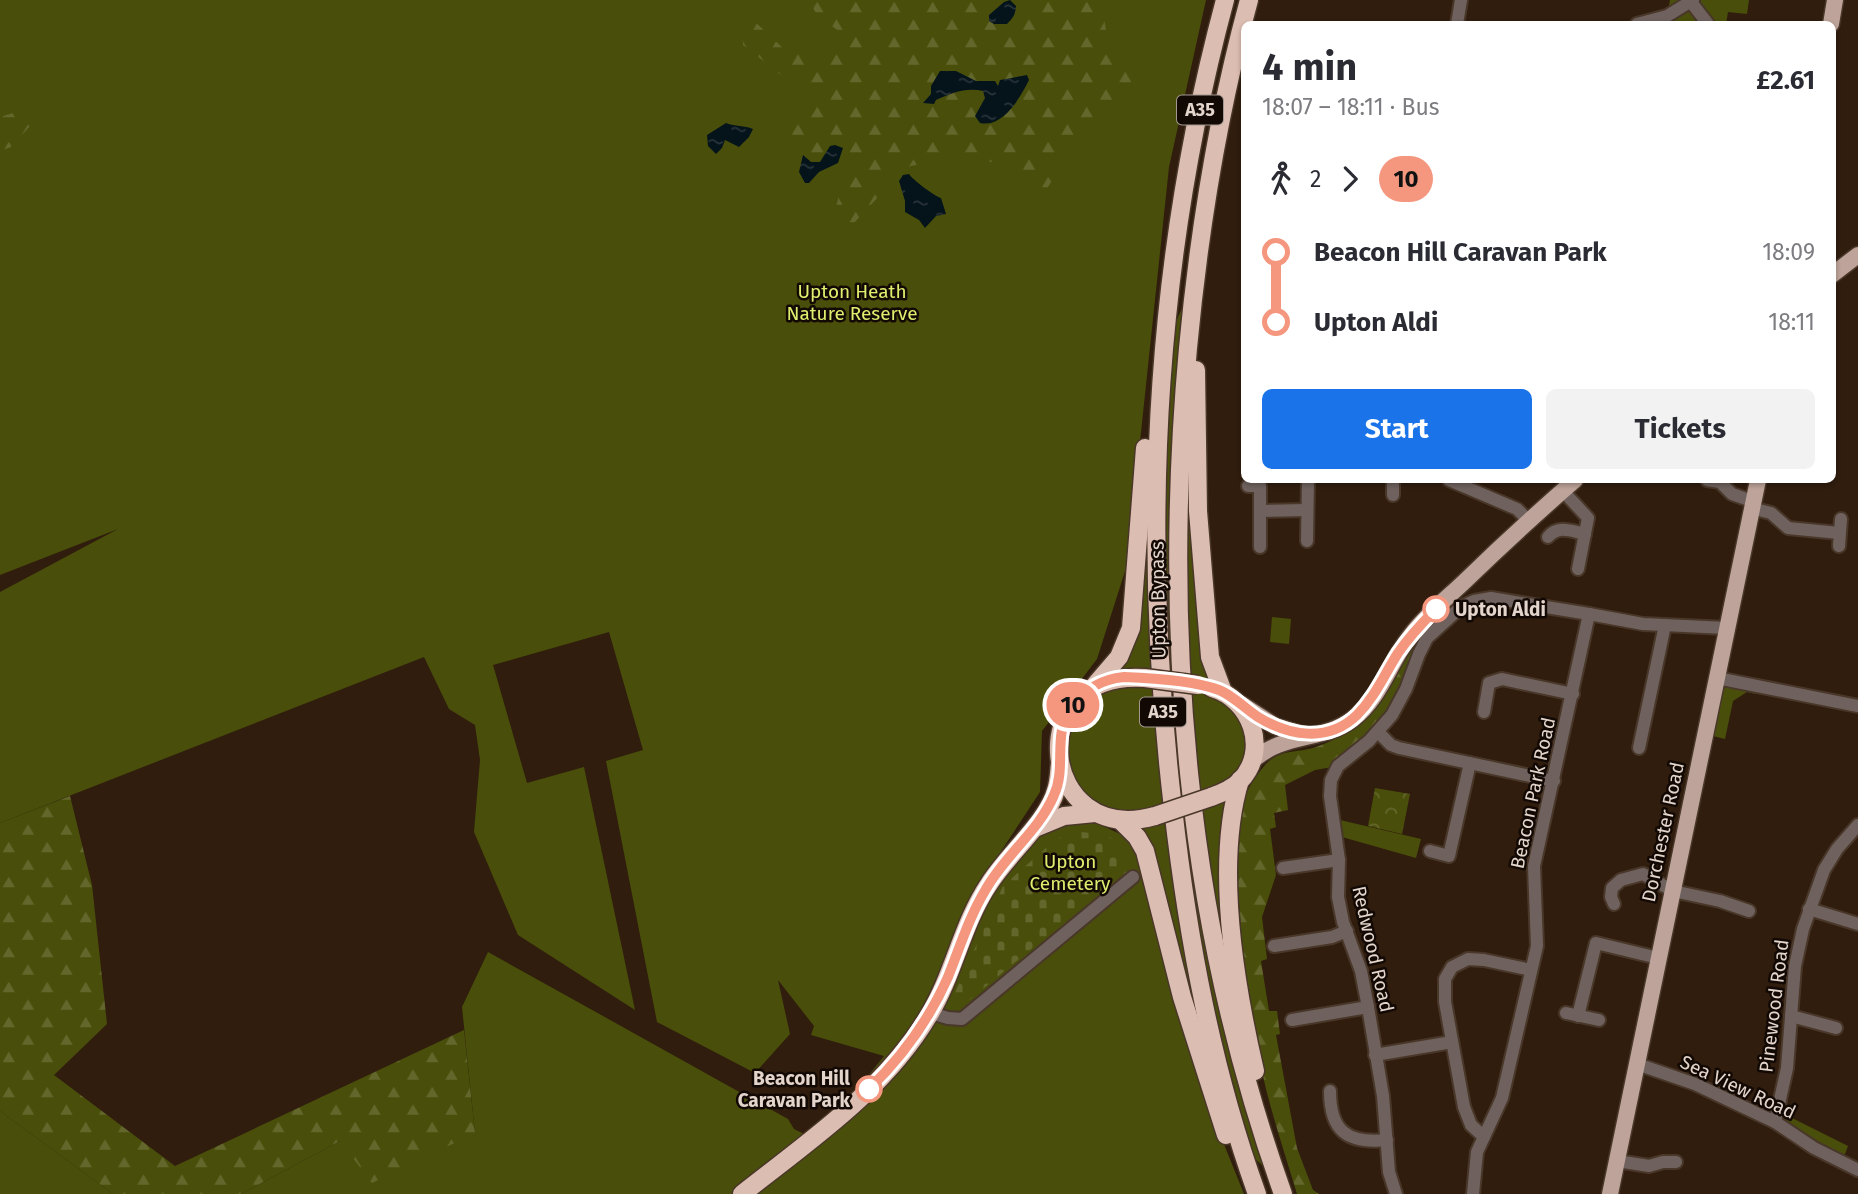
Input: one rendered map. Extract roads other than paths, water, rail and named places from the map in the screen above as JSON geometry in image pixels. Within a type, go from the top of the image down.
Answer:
[{"type":"highway","name":"Upton Bypass","points":[[1225,0],[1205,81],[1180,221],[1161,378],[1156,477],[1156,601],[1164,714],[1180,864],[1197,976],[1223,1082],[1257,1194]]},
{"type":"highway","name":"Upton Bypass","points":[[1244,21],[1249,0]]},
{"type":"highway","name":"Upton Bypass","points":[[1241,34],[1223,111],[1199,247],[1185,389],[1179,509],[1180,644],[1185,743],[1201,866],[1230,1016],[1254,1107],[1286,1194]]},
{"type":"highway","name":"A35","points":[[1095,685],[1119,657],[1131,628],[1156,340],[1180,221]]},
{"type":"highway","name":"A35","points":[[1199,247],[1196,342],[1198,512],[1210,657],[1223,692]]},
{"type":"highway","points":[[742,1194],[869,1089],[904,1051],[930,1013],[987,886],[1034,828],[1054,796],[1060,763],[1060,736],[1065,717],[1075,702],[1095,685],[1118,677],[1198,685],[1223,692],[1241,705],[1252,726],[1254,743],[1251,762],[1240,780],[1228,790],[1138,820],[1120,820],[1095,813],[1055,818],[1034,828]]},
{"type":"highway","points":[[1060,763],[1071,791],[1095,813]]},
{"type":"highway","name":"A35","points":[[1240,780],[1232,812],[1228,848],[1235,958],[1253,1059],[1286,1194]]},
{"type":"highway","points":[[1120,820],[1137,837],[1145,851],[1197,1047],[1250,1194]]},
{"type":"main road","points":[[1832,21],[1835,0]]},
{"type":"main road","points":[[1836,272],[1858,255]]},
{"type":"main road","name":"Dorchester Road","points":[[1610,1194],[1757,483]]},
{"type":"main road","points":[[1251,762],[1271,747],[1337,728],[1359,713],[1375,693],[1411,635],[1528,520],[1568,485]]},
{"type":"main road","points":[[1241,705],[1275,726],[1306,735]]},
{"type":"street","points":[[1458,21],[1461,0]]},
{"type":"street","points":[[1648,21],[1667,16],[1692,1],[1706,21]]},
{"type":"street","points":[[1307,541],[1308,483]]},
{"type":"street","points":[[1393,483],[1393,495]]},
{"type":"street","points":[[1457,483],[1517,509],[1528,520]]},
{"type":"street","points":[[1721,483],[1732,494],[1771,513],[1788,528],[1839,539],[1841,519]]},
{"type":"street","points":[[1568,485],[1588,518],[1578,569]]},
{"type":"street","points":[[1248,486],[1260,486],[1259,547]]},
{"type":"street","points":[[1260,511],[1307,510]]},
{"type":"street","points":[[1548,537],[1553,531],[1560,529],[1585,534]]},
{"type":"street","points":[[1554,780],[1399,748],[1391,745],[1378,732],[1392,715],[1406,689],[1427,638],[1465,604],[1498,598],[1643,624],[1726,628]]},
{"type":"street","name":"Beacon Park Road","points":[[1473,1194],[1474,1165],[1502,1098],[1531,970],[1537,935],[1534,866],[1589,614]]},
{"type":"street","points":[[1639,748],[1665,625]]},
{"type":"street","points":[[1717,677],[1858,705]]},
{"type":"street","points":[[1484,712],[1489,683],[1502,679],[1573,694]]},
{"type":"street","name":"Redwood Road","points":[[1378,732],[1338,766],[1331,780],[1330,796],[1339,860],[1338,897],[1361,971],[1383,1097],[1389,1172],[1396,1194]]},
{"type":"street","points":[[1430,851],[1449,856],[1470,763]]},
{"type":"street","name":"Pinewood Road","points":[[1775,1122],[1787,1068],[1795,967],[1809,909],[1824,870],[1837,849],[1858,825]]},
{"type":"street","points":[[1283,868],[1339,860]]},
{"type":"street","points":[[1614,904],[1611,897],[1612,888],[1632,875],[1643,874],[1673,891],[1720,901],[1749,911]]},
{"type":"street","points":[[930,1013],[962,1019],[1133,877]]},
{"type":"street","points":[[1809,909],[1858,924]]},
{"type":"street","points":[[1274,946],[1347,932]]},
{"type":"street","points":[[1599,1020],[1572,1015],[1596,943],[1658,958]]},
{"type":"street","points":[[1484,1137],[1476,1132],[1467,1116],[1458,1079],[1443,986],[1447,972],[1463,960],[1476,959],[1531,970]]},
{"type":"street","points":[[1293,1020],[1368,1007]]},
{"type":"street","points":[[1791,1016],[1836,1028]]},
{"type":"street","points":[[1374,1055],[1452,1042]]},
{"type":"street","name":"Sea View Road","points":[[1637,1064],[1695,1084],[1775,1122],[1814,1148],[1858,1170]]},
{"type":"street","points":[[1330,1091],[1331,1112],[1343,1132],[1357,1140],[1387,1140]]},
{"type":"street","points":[[1617,1161],[1649,1167],[1663,1162],[1676,1162]]},
{"type":"water","points":[[1010,0],[1016,9],[1007,24],[994,24],[989,21],[989,15]]},
{"type":"water","points":[[940,71],[956,71],[976,81],[995,81],[998,86],[1000,80],[1027,75],[1029,80],[1010,110],[996,121],[980,123],[975,116],[985,98],[983,91],[959,91],[936,100],[934,104],[923,103],[931,94],[931,86]]},
{"type":"water","points":[[726,123],[753,129],[739,147],[725,140],[716,154],[708,146],[707,135]]},
{"type":"water","points":[[830,146],[843,148],[838,163],[819,172],[809,183],[805,183],[799,172],[803,155],[811,162],[820,162]]},
{"type":"water","points":[[909,174],[941,198],[946,214],[936,216],[925,228],[919,220],[905,212],[899,181],[903,175]]},
{"type":"place","name":"Upton Aldi","points":[[1436,609]]},
{"type":"place","name":"Beacon Hill Caravan Park","points":[[869,1089]]},
{"type":"park label","name":"Upton Heath Nature Reserve","points":[[852,302]]},
{"type":"park label","name":"Upton Cemetery","points":[[1070,872]]}]
